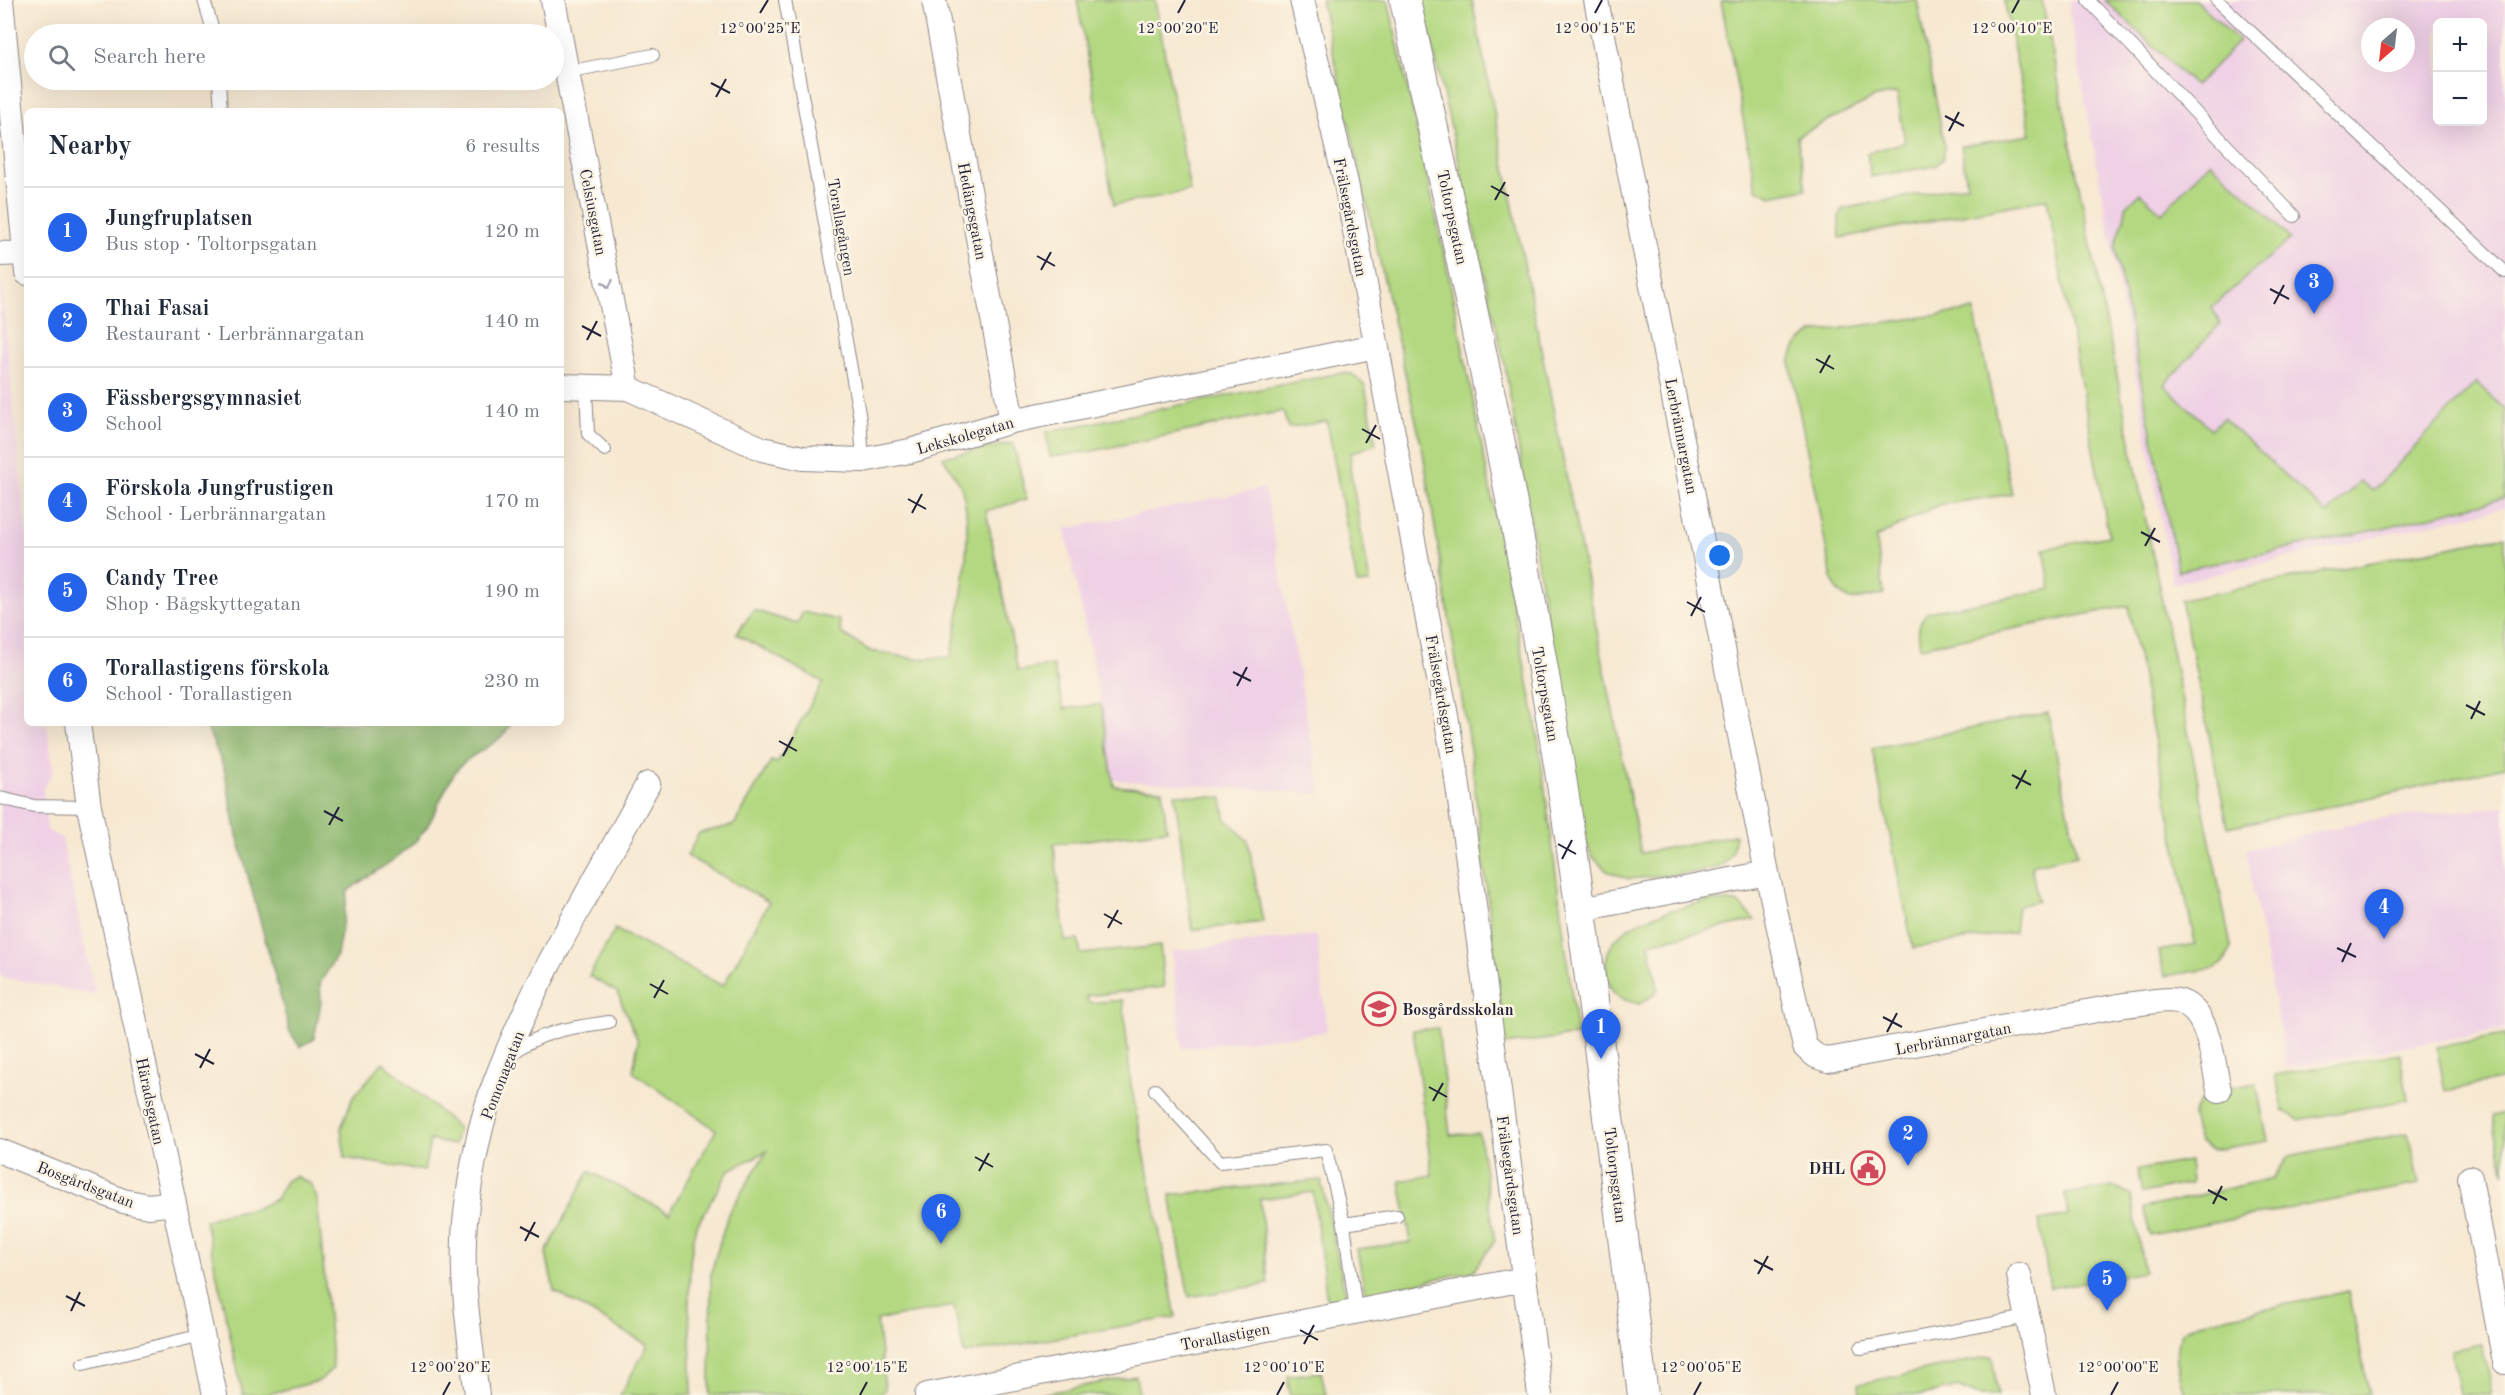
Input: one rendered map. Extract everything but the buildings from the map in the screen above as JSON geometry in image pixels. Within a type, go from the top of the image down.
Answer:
[{"type":"street","points":[[1,0],[24,242]]},
{"type":"street","name":"Celsiusgatan","points":[[553,0],[558,24]]},
{"type":"street","name":"Hedängsgatan","points":[[934,0],[1012,421]]},
{"type":"street","name":"Frälsegårdsgatan","points":[[1302,0],[1346,183],[1455,764],[1540,1395]]},
{"type":"street","name":"Toltorpsgatan","points":[[1405,0],[1505,467],[1556,745],[1581,909],[1643,1395]]},
{"type":"street","name":"Lerbrännargatan","points":[[1596,0],[1767,873],[1805,1047],[1816,1056],[1828,1060],[2124,1005],[2171,1000],[2181,1002],[2197,1011],[2204,1023],[2219,1090]]},
{"type":"street","name":"Celsiusgatan","points":[[564,57],[628,388]]},
{"type":"street","points":[[0,254],[24,262]]},
{"type":"street","name":"Lekskolegatan","points":[[564,386],[628,388],[762,449],[803,458],[863,460],[910,451],[1012,421],[1376,346]]},
{"type":"street","name":"Häradsgatan","points":[[78,726],[89,807],[215,1395]]},
{"type":"street","name":"Pomonagatan","points":[[477,1395],[463,1272],[465,1222],[482,1126],[504,1062],[538,986],[648,784]]},
{"type":"street","points":[[1581,909],[1767,873]]},
{"type":"street","name":"Bosgårdsgatan","points":[[0,1151],[123,1201],[149,1206],[173,1203]]},
{"type":"street","points":[[2470,1178],[2505,1362]]},
{"type":"street","points":[[2019,1275],[2044,1395]]},
{"type":"street","name":"Torallastigen","points":[[927,1395],[1524,1279]]},
{"type":"lane","points":[[204,0],[211,24]]},
{"type":"lane","name":"Torallagången","points":[[785,0],[860,419],[863,460]]},
{"type":"lane","points":[[2088,0],[2294,216]]},
{"type":"lane","points":[[2217,0],[2505,272]]},
{"type":"lane","points":[[567,72],[653,55]]},
{"type":"lane","points":[[220,90],[221,108]]},
{"type":"lane","points":[[586,387],[588,434],[605,450]]},
{"type":"lane","points":[[0,798],[34,806],[89,807]]},
{"type":"lane","points":[[504,1062],[522,1045],[545,1034],[609,1022]]},
{"type":"lane","points":[[1155,1090],[1220,1162],[1326,1150],[1344,1224],[1356,1311]]},
{"type":"lane","points":[[1344,1224],[1397,1216]]},
{"type":"lane","points":[[1861,1348],[2028,1317]]},
{"type":"lane","points":[[83,1364],[202,1335]]},
{"type":"shaded area","points":[[2071,0],[2505,0],[2505,507],[2173,584],[2069,11]]},
{"type":"shaded area","points":[[0,275],[24,507],[24,726],[47,726],[53,772],[43,788],[47,830],[62,839],[95,994],[0,977]]},
{"type":"shaded area","points":[[1265,488],[1321,794],[1113,780],[1101,704],[1065,529]]},
{"type":"shaded area","points":[[2505,806],[2505,1029],[2287,1068],[2246,850],[2362,821]]},
{"type":"shaded area","points":[[1317,935],[1327,1032],[1182,1048],[1172,951]]},
{"type":"green space","points":[[1077,0],[1155,0],[1190,191],[1114,205]]},
{"type":"green space","points":[[1321,0],[1388,0],[1446,262],[1537,729],[1577,1035],[1505,1045],[1471,756],[1423,452]]},
{"type":"green space","points":[[1422,0],[1472,0],[1641,853],[1735,835],[1732,853],[1722,866],[1699,872],[1629,879],[1607,871],[1592,856],[1582,832],[1505,366]]},
{"type":"green space","points":[[1721,0],[1917,0],[1945,148],[1943,159],[1935,166],[1871,177],[1867,153],[1905,142],[1897,93],[1876,97],[1797,136],[1806,189],[1771,196],[1756,189]]},
{"type":"green space","points":[[2004,0],[2042,0],[2231,947],[2225,962],[2216,968],[2165,976],[2158,951],[2195,944],[2128,606],[1920,647],[1918,633],[1920,624],[1928,612],[2051,589],[2044,549],[2109,536],[2047,199],[1840,238],[1839,217],[1843,209],[1967,185],[1961,146],[2031,135]]},
{"type":"green space","points":[[2105,0],[2195,0],[2239,41],[2195,86]]},
{"type":"green space","points":[[2210,162],[2263,210],[2290,239],[2212,307],[2220,324],[2164,385],[2211,429],[2223,418],[2327,514],[2360,481],[2373,491],[2476,382],[2505,410],[2505,498],[2366,532],[2178,571],[2115,248],[2126,207],[2140,193],[2162,213]]},
{"type":"green space","points":[[1974,310],[2012,494],[1938,505],[1876,538],[1884,594],[1859,599],[1846,598],[1840,594],[1832,578],[1790,363],[1793,352],[1801,341],[1815,332]]},
{"type":"green space","points":[[1340,373],[1352,374],[1365,386],[1376,444],[1351,453],[1350,468],[1370,583],[1357,584],[1327,421],[1288,428],[1283,411],[1093,451],[1050,457],[1046,432]]},
{"type":"green space","points":[[1013,443],[1027,499],[986,511],[1018,671],[1053,665],[1064,709],[1101,704],[1114,786],[1162,790],[1167,830],[1054,844],[1065,941],[1078,940],[1081,954],[1160,946],[1164,987],[1086,996],[1089,1003],[1123,1000],[1131,1085],[1176,1317],[964,1354],[954,1306],[877,1320],[885,1389],[880,1395],[710,1395],[711,1273],[728,1214],[767,1151],[729,1170],[695,1229],[690,1262],[689,1306],[692,1395],[620,1395],[648,1345],[554,1291],[546,1253],[589,1171],[669,1213],[716,1130],[633,1072],[638,1041],[617,992],[589,976],[615,929],[723,986],[769,902],[687,856],[699,833],[734,825],[771,761],[777,763],[823,682],[736,634],[754,610],[797,624],[803,612],[839,620],[841,633],[870,651],[917,659],[951,657],[965,569],[967,522],[965,501],[960,485],[943,457]]},
{"type":"green space","points":[[2505,536],[2505,767],[2228,827],[2181,600]]},
{"type":"green space","points":[[2048,713],[2077,855],[2031,865],[2038,901],[2018,906],[2015,932],[1913,948],[1872,748]]},
{"type":"green space","points":[[206,726],[510,726],[501,737],[459,767],[449,781],[431,821],[410,847],[348,891],[337,955],[320,983],[321,1002],[314,1039],[300,1047],[290,1032],[237,835],[224,768]]},
{"type":"green space","points":[[1175,794],[1222,798],[1225,818],[1248,841],[1263,922],[1192,930]]},
{"type":"green space","points":[[1707,901],[1737,902],[1755,920],[1649,943],[1658,989],[1651,997],[1639,1004],[1614,993],[1607,976],[1607,958],[1613,943],[1624,932],[1656,915]]},
{"type":"green space","points":[[1438,1028],[1450,1135],[1479,1133],[1495,1241],[1473,1271],[1365,1294],[1357,1249],[1411,1242],[1400,1181],[1432,1175],[1413,1030]]},
{"type":"green space","points":[[2505,1035],[2505,1079],[2445,1091],[2437,1047]]},
{"type":"green space","points":[[2400,1054],[2408,1100],[2299,1120],[2284,1111],[2275,1075]]},
{"type":"green space","points":[[383,1062],[458,1128],[454,1145],[430,1140],[424,1171],[345,1158],[341,1128],[353,1097]]},
{"type":"green space","points":[[2256,1083],[2268,1141],[2212,1150],[2199,1142],[2193,1115],[2202,1099],[2228,1088]]},
{"type":"green space","points":[[2505,1113],[2505,1174],[2492,1116]]},
{"type":"green space","points":[[2408,1133],[2419,1184],[2150,1235],[2144,1208],[2273,1178],[2289,1156]]},
{"type":"green space","points":[[2189,1161],[2191,1183],[2142,1193],[2137,1170]]},
{"type":"green space","points":[[295,1176],[311,1184],[317,1199],[333,1368],[319,1381],[264,1395],[243,1395],[205,1221],[223,1214],[257,1208],[276,1199],[286,1181]]},
{"type":"green space","points":[[1321,1180],[1346,1296],[1327,1301],[1313,1192],[1260,1199],[1268,1284],[1189,1297],[1170,1195]]},
{"type":"green space","points":[[2115,1187],[2131,1195],[2144,1272],[2050,1288],[2039,1221],[2068,1216],[2065,1194]]},
{"type":"green space","points":[[2349,1291],[2369,1395],[2185,1395],[2177,1348],[2182,1334],[2187,1329],[2198,1323]]},
{"type":"green space","points":[[2482,1344],[2492,1395],[2459,1395],[2451,1350]]},
{"type":"green space","points":[[1992,1356],[1998,1395],[1977,1395],[1958,1387],[1922,1395],[1860,1395],[1859,1384]]},
{"type":"green space","points":[[1321,1372],[1326,1395],[1290,1395],[1287,1376]]},
{"type":"green space","points":[[1136,1376],[1139,1395],[1037,1395]]},
{"type":"place","name":"Fässbergsgymnasiet","points":[[2314,314]]},
{"type":"place","name":"Förskola Jungfrustigen","points":[[2384,939]]},
{"type":"place","name":"Bosgårdsskolan","points":[[1379,1009]]},
{"type":"place","name":"Jungfruplatsen","points":[[1601,1059]]},
{"type":"place","name":"Thai Fasai","points":[[1908,1166]]},
{"type":"place","name":"DHL","points":[[1868,1168]]},
{"type":"place","name":"Torallastigens förskola","points":[[941,1244]]},
{"type":"place","name":"Candy Tree","points":[[2107,1311]]}]
